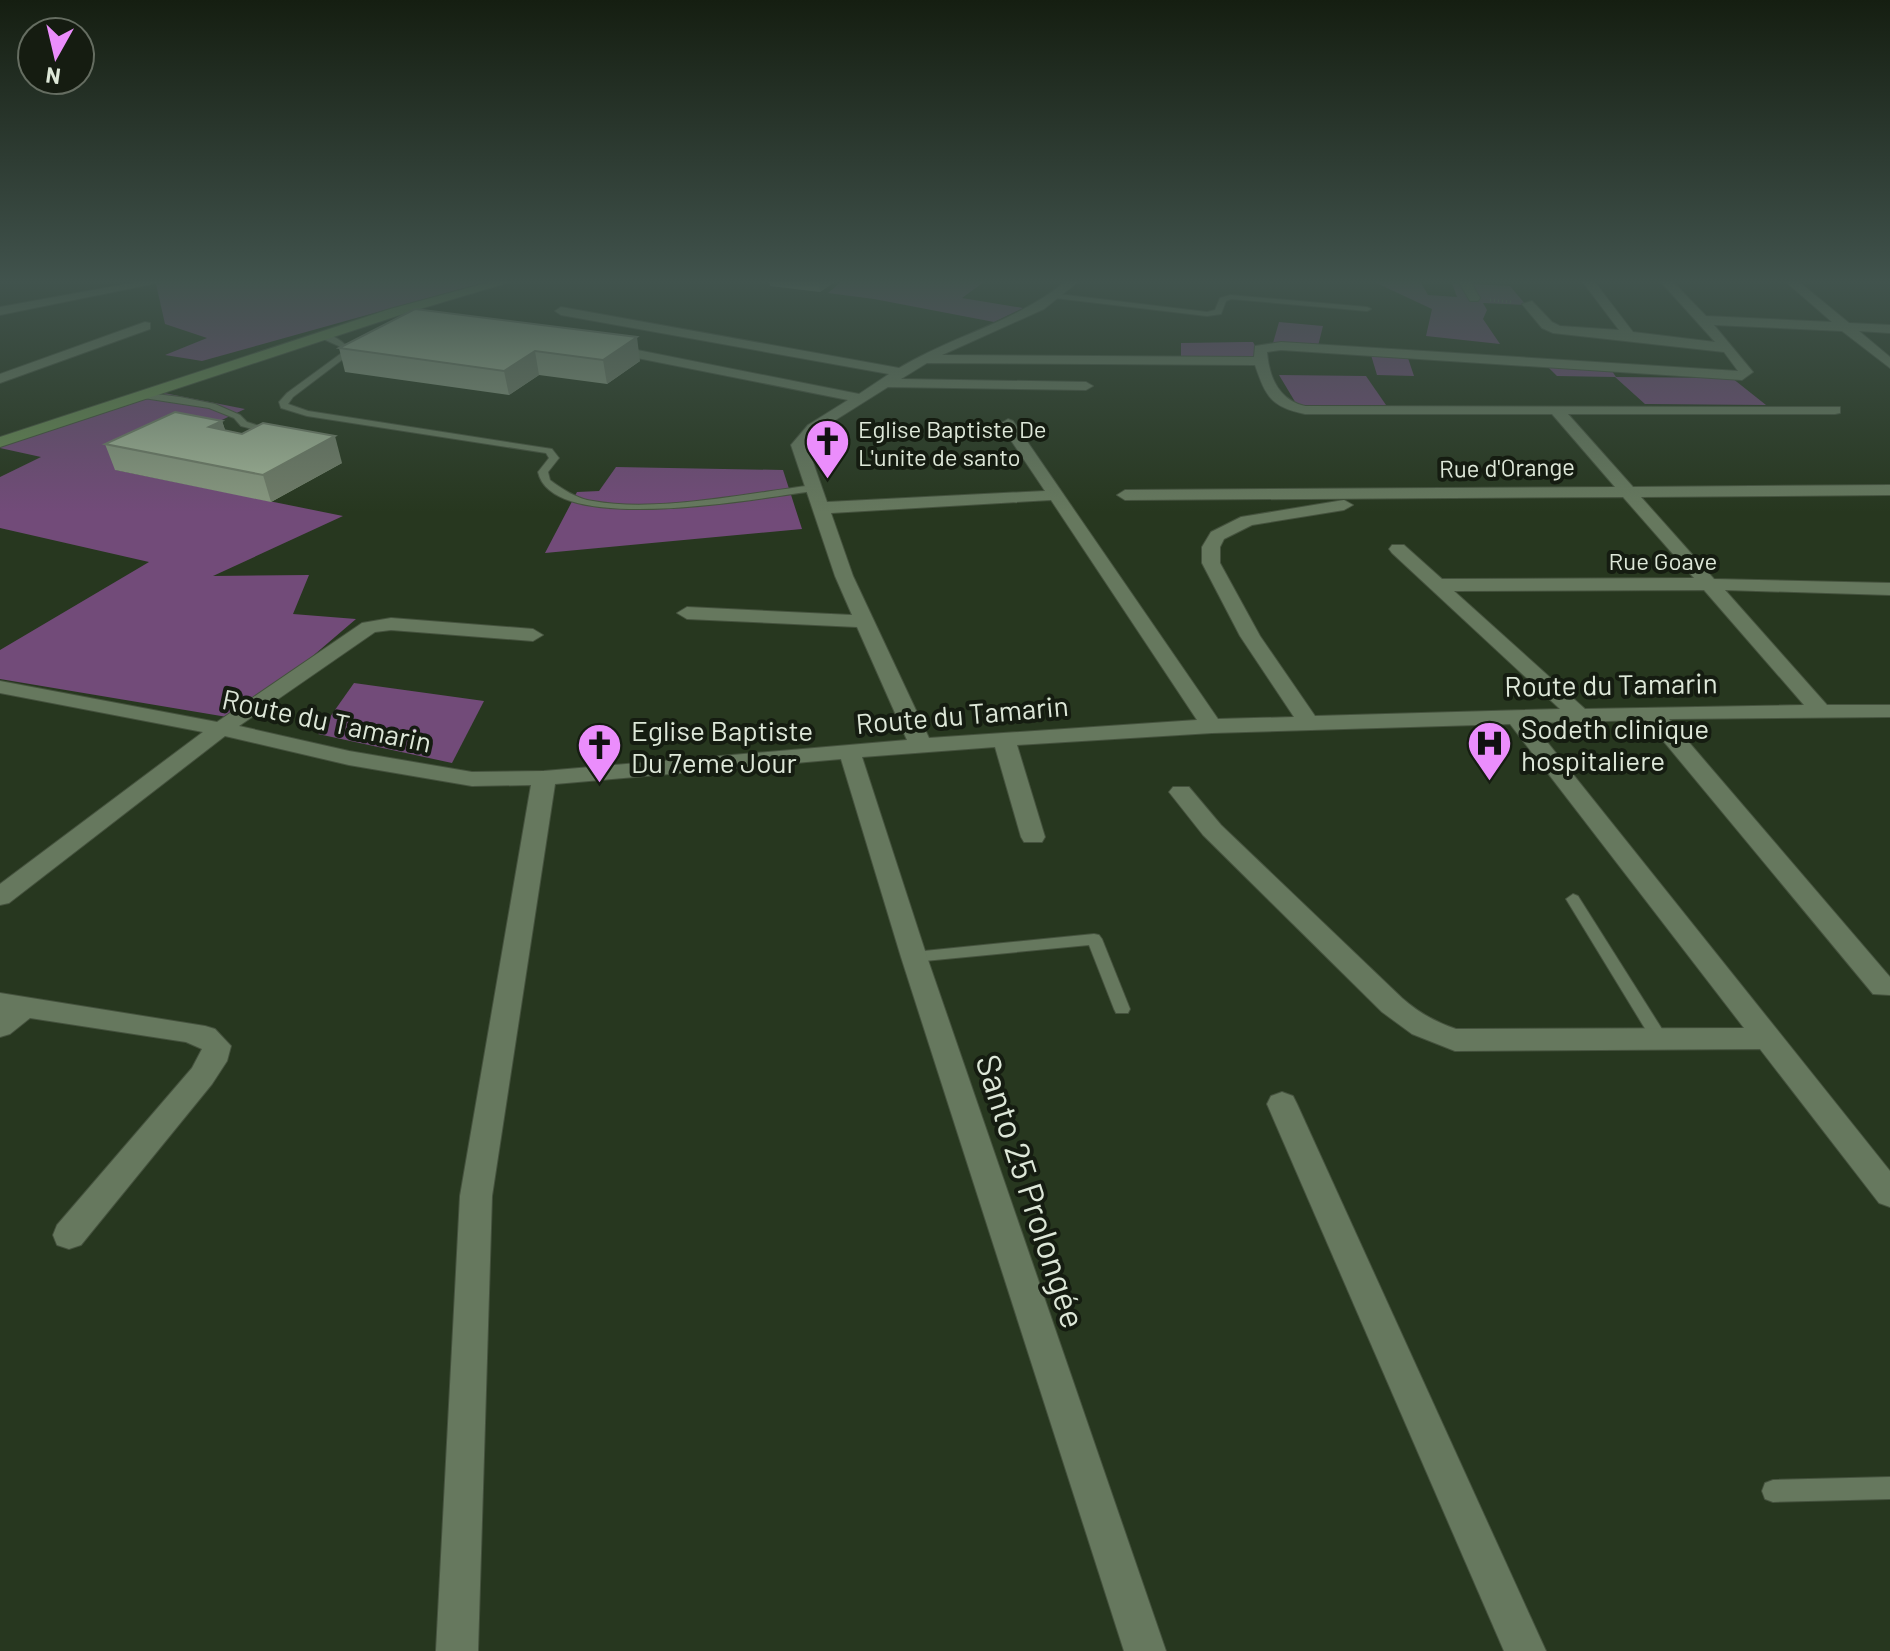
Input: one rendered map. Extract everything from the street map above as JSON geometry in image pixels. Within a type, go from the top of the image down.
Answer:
[{"type":"street","points":[[0,379],[57,358]]},
{"type":"street","points":[[0,442],[255,358]]},
{"type":"street","points":[[659,358],[863,399]]},
{"type":"street","points":[[821,358],[904,373]]},
{"type":"street","points":[[1466,358],[1742,376],[1746,372],[1736,358]]},
{"type":"street","points":[[921,745],[844,576],[799,445],[813,428],[924,359],[1261,361],[1275,400],[1290,407],[1320,410],[1835,410]]},
{"type":"street","points":[[888,383],[1086,386]]},
{"type":"street","points":[[1557,411],[1820,710]]},
{"type":"street","points":[[1008,424],[1212,726]]},
{"type":"street","name":"Rue d'Orange","points":[[1125,495],[1890,490]]},
{"type":"street","points":[[1309,723],[1250,636],[1211,563],[1211,547],[1217,536],[1247,521],[1342,506],[1352,501],[1354,492]]},
{"type":"street","points":[[820,508],[1056,495]]},
{"type":"street","points":[[1398,549],[1579,715]]},
{"type":"street","name":"Rue Goave","points":[[1436,585],[1709,584],[1890,589]]},
{"type":"street","points":[[687,613],[864,621]]},
{"type":"street","points":[[0,897],[221,729],[369,627],[391,624],[533,635]]},
{"type":"street","name":"Route du Tamarin","points":[[0,687],[221,729],[349,758],[472,779],[544,778],[921,745],[1212,726],[1515,716],[1890,711]]},
{"type":"street","points":[[1652,713],[1883,987]]},
{"type":"street","points":[[1515,716],[1890,1194]]},
{"type":"street","points":[[1004,740],[1033,837]]},
{"type":"street","name":"Santo 25 Prolongée","points":[[850,753],[914,957],[1145,1651]]},
{"type":"street","points":[[457,1651],[476,1196],[544,778]]},
{"type":"street","points":[[1181,792],[1212,830],[1411,1023],[1426,1031],[1455,1040],[1768,1038]]},
{"type":"street","points":[[7,1013],[195,1034],[205,1036],[217,1046],[202,1076],[69,1235]]},
{"type":"street","points":[[1282,1104],[1525,1651]]},
{"type":"lane","points":[[340,358],[290,395],[283,402],[284,406],[307,413],[549,451],[554,458],[543,472],[545,481],[560,492],[589,504],[677,505],[814,488]]},
{"type":"lane","points":[[140,395],[226,409],[240,417],[244,424],[268,430]]},
{"type":"lane","points":[[1573,899],[1661,1041]]},
{"type":"lane","points":[[914,957],[1094,939],[1122,1009]]},
{"type":"lane","points":[[1773,1491],[1890,1488]]},
{"type":"shaded area","points":[[184,358],[213,358],[202,361]]},
{"type":"shaded area","points":[[1372,358],[1408,358],[1414,376],[1377,375]]},
{"type":"shaded area","points":[[1546,365],[1610,368],[1616,377],[1732,378],[1766,405],[1645,404],[1615,377],[1557,376]]},
{"type":"shaded area","points":[[1279,375],[1366,376],[1386,405],[1297,405]]},
{"type":"shaded area","points":[[164,393],[245,409],[116,470],[343,516],[213,576],[309,575],[293,614],[356,619],[239,719],[0,679],[0,650],[149,562],[0,528],[0,477],[41,457],[0,448],[0,445]]},
{"type":"shaded area","points":[[616,467],[783,470],[802,529],[545,553],[577,492],[599,491]]},
{"type":"shaded area","points":[[354,683],[484,701],[452,763],[318,734]]},
{"type":"building","points":[[411,358],[524,358],[504,371]]},
{"type":"building","points":[[175,412],[222,421],[209,427],[242,434],[263,423],[335,436],[263,475],[105,444]]},
{"type":"place","name":"Eglise Baptiste De L'unite de santo","points":[[827,481]]},
{"type":"place","name":"Sodeth clinique hospitaliere","points":[[1490,783]]},
{"type":"place","name":"Eglise Baptiste Du 7eme Jour","points":[[600,785]]}]
